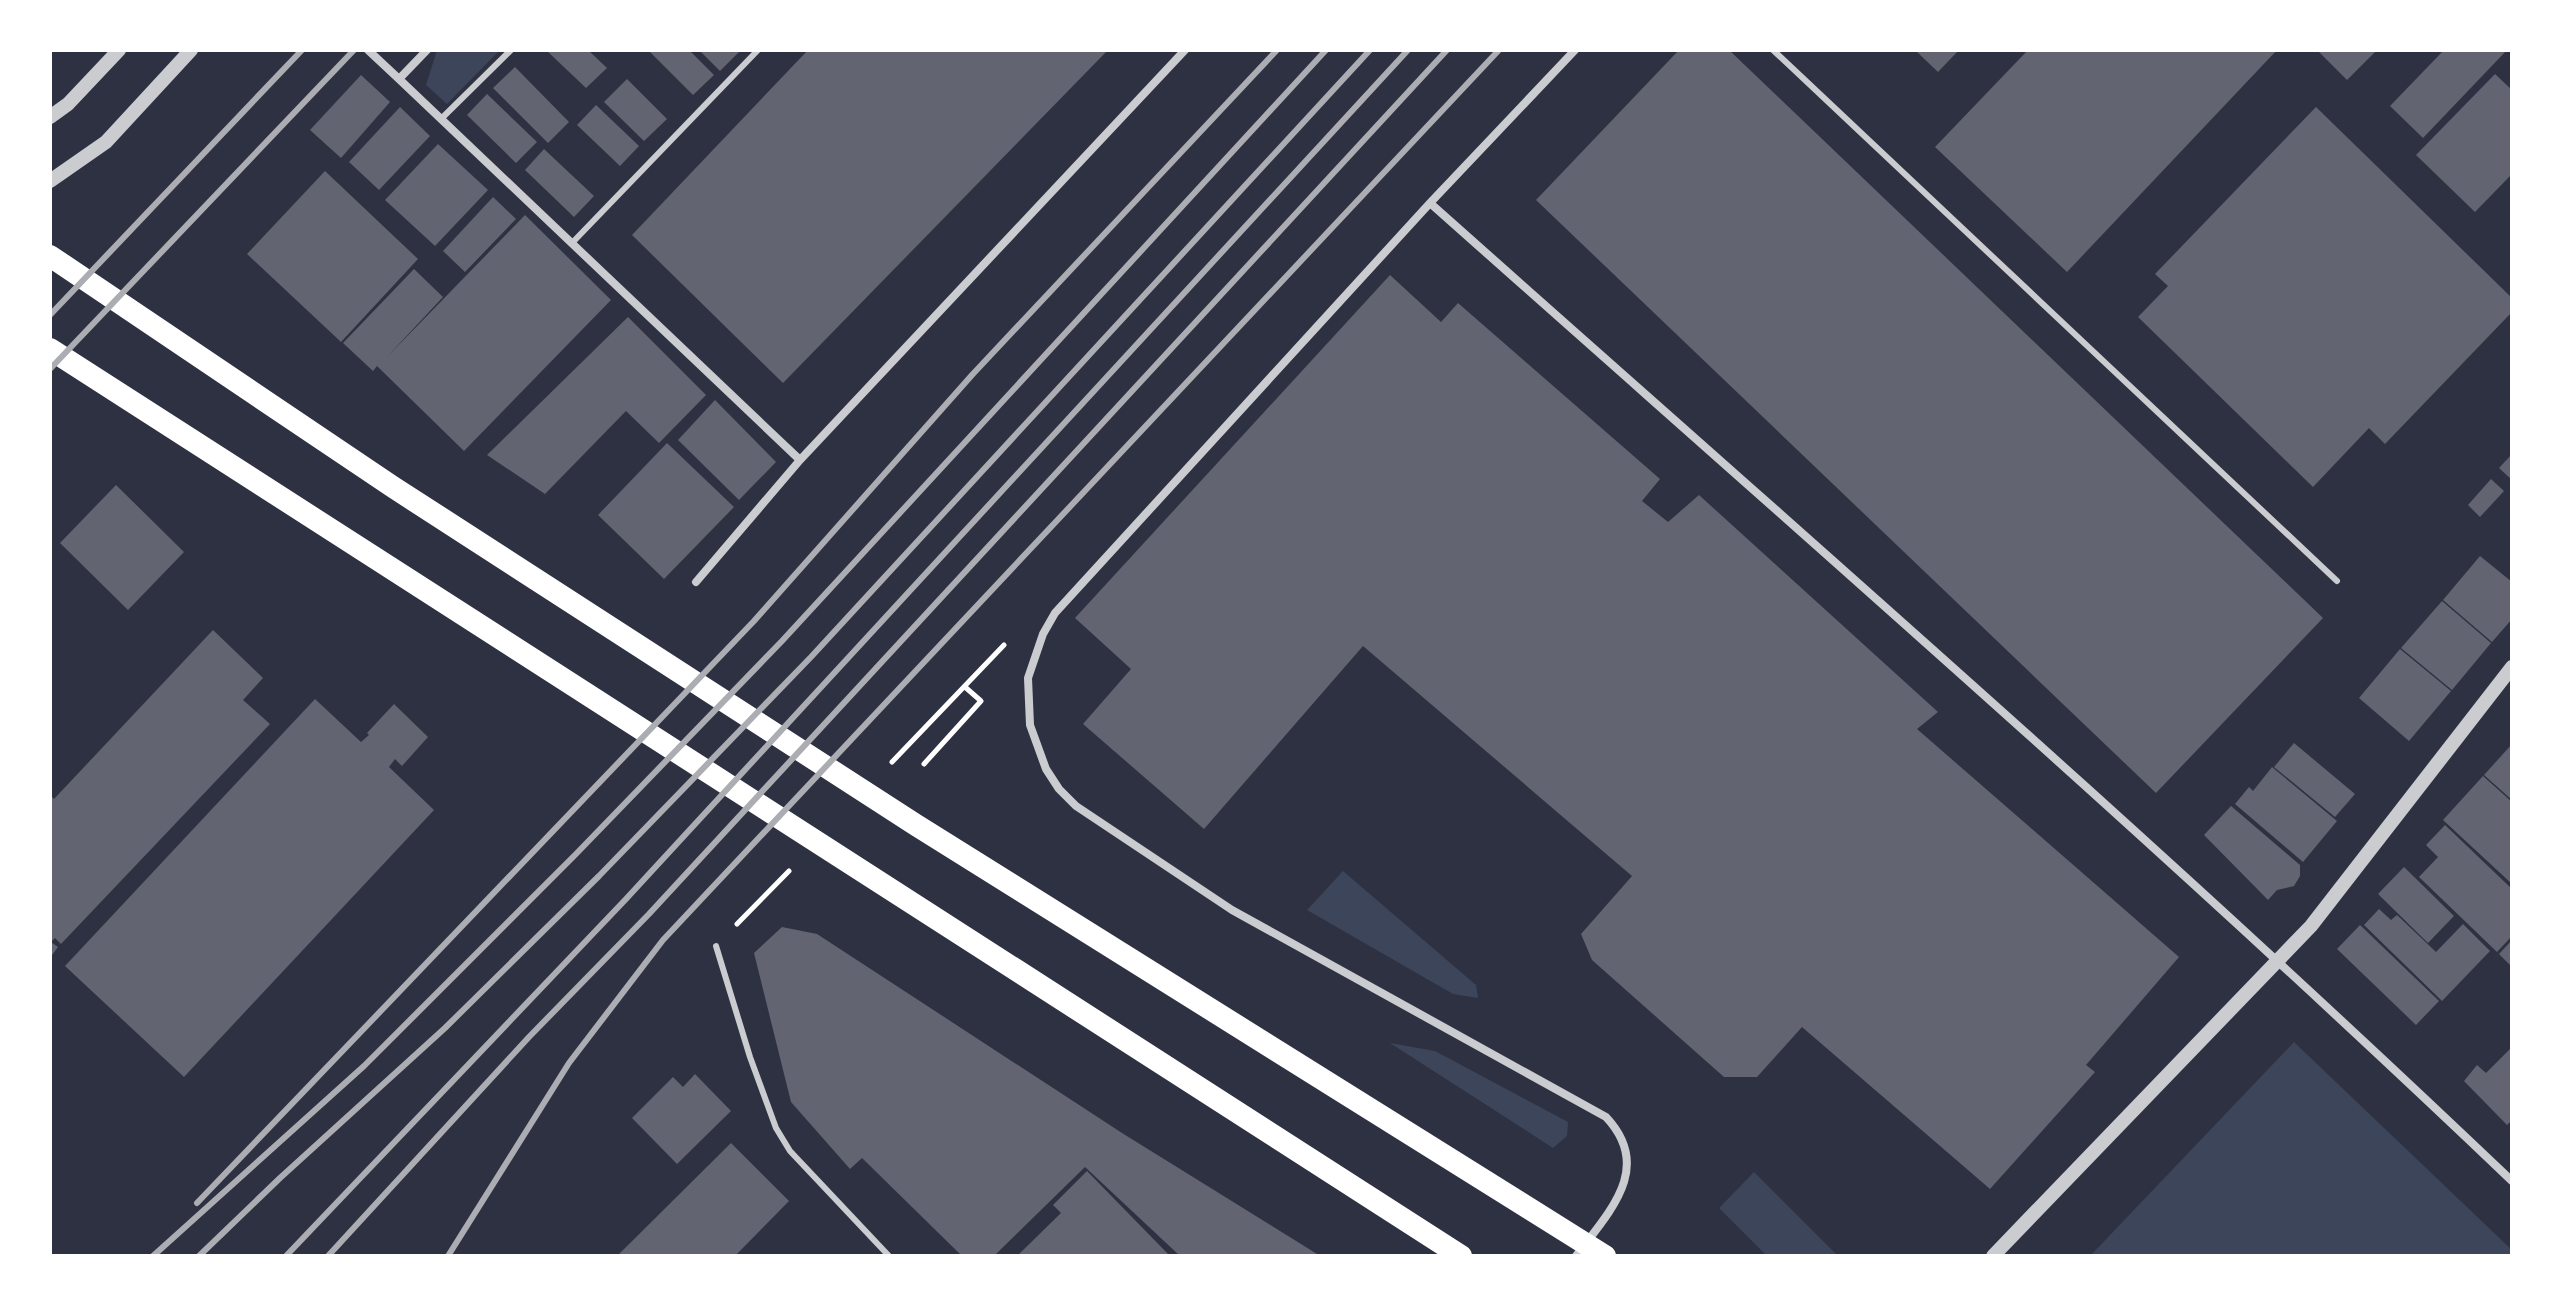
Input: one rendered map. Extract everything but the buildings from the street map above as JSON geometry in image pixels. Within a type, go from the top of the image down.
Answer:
[{"type":"highway","points":[[50,256],[393,487],[916,825],[1581,1249],[1605,1256]]},
{"type":"highway","points":[[50,349],[1461,1256]]},
{"type":"street","points":[[50,117],[68,104],[119,50]]},
{"type":"street","points":[[50,181],[63,175],[106,142],[191,50]]},
{"type":"street","points":[[368,50],[800,460]]},
{"type":"street","points":[[399,79],[427,50]]},
{"type":"street","points":[[696,582],[800,460],[1185,50]]},
{"type":"street","points":[[1575,50],[1430,203],[1055,613],[1034,656],[1028,678],[1028,702],[1036,748],[1046,769],[1059,789],[1094,820],[1232,910],[1606,1117],[1622,1135],[1626,1147],[1625,1184],[1581,1249]]},
{"type":"street","points":[[1430,203],[2277,958],[2512,1181]]},
{"type":"street","points":[[1993,1256],[2311,926],[2512,667]]},
{"type":"lane","points":[[442,118],[511,50]]},
{"type":"lane","points":[[572,243],[758,50]]},
{"type":"lane","points":[[1773,50],[2337,581]]},
{"type":"lane","points":[[716,946],[754,1069],[776,1128],[790,1151],[889,1256]]},
{"type":"path","points":[[920,732],[1011,637],[1055,613]]},
{"type":"path","points":[[924,764],[981,701],[964,686]]},
{"type":"path","points":[[746,915],[765,894]]},
{"type":"shaded area","points":[[437,50],[500,50],[447,104],[426,85]]},
{"type":"shaded area","points":[[1343,871],[1476,985],[1478,998],[1453,994],[1307,910]]},
{"type":"shaded area","points":[[2294,1042],[2512,1250],[2512,1256],[2090,1256]]},
{"type":"shaded area","points":[[1390,1043],[1435,1051],[1568,1122],[1567,1136],[1553,1148]]},
{"type":"shaded area","points":[[1754,1172],[1838,1256],[1767,1256],[1719,1208]]},
{"type":"railway","points":[[50,315],[302,50]]},
{"type":"railway","points":[[50,369],[354,50]]},
{"type":"railway","points":[[197,1203],[754,621],[972,375],[1277,50]]},
{"type":"railway","points":[[153,1256],[364,1066],[576,854],[782,641],[1326,50]]},
{"type":"railway","points":[[199,1256],[445,1028],[599,876],[811,657],[1370,50]]},
{"type":"railway","points":[[286,1256],[626,899],[1408,50]]},
{"type":"railway","points":[[328,1256],[529,1037],[649,914],[1447,50]]},
{"type":"railway","points":[[448,1256],[569,1063],[663,940],[1499,50]]}]
